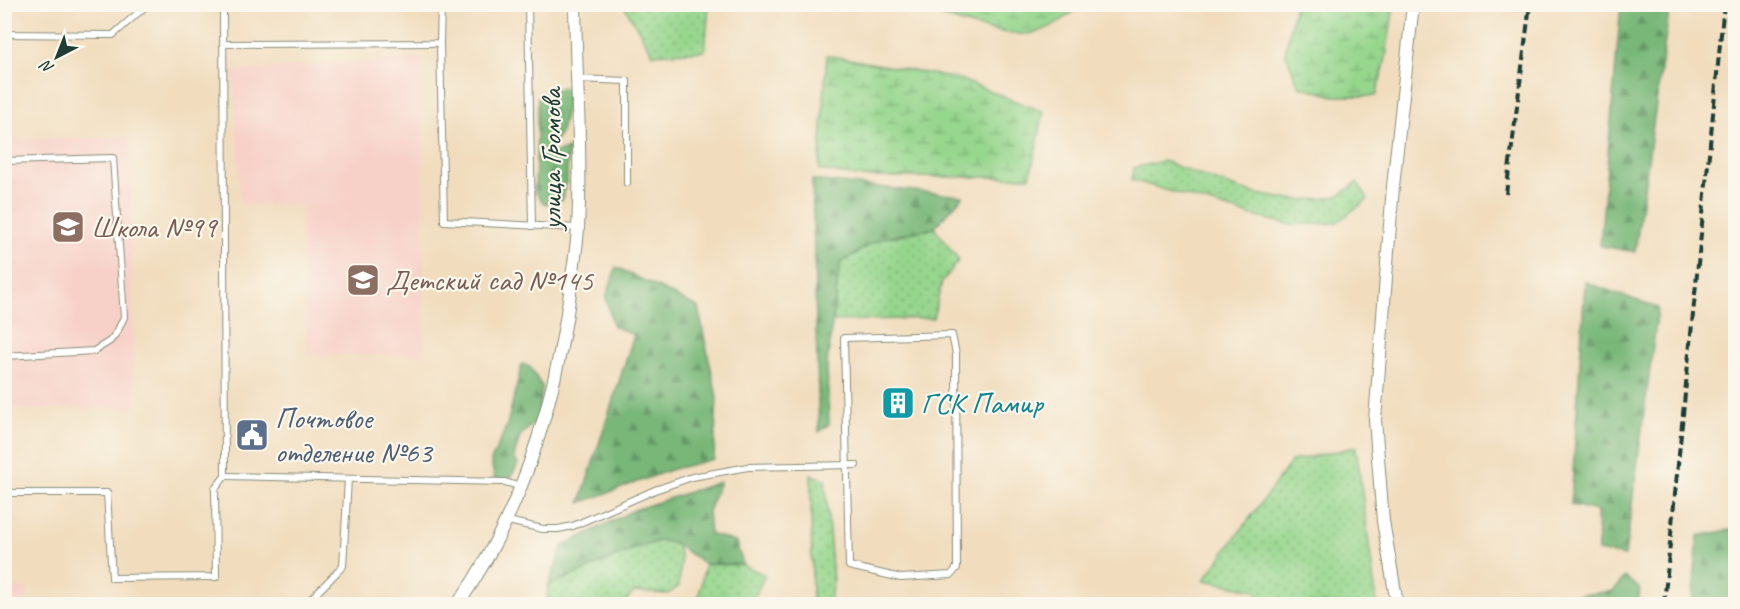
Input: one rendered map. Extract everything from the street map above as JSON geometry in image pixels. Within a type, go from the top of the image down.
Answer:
[{"type":"street","name":"улица Громова","points":[[458,604],[508,521],[522,487],[550,405],[566,329],[578,228],[575,4]]},
{"type":"street","points":[[1397,604],[1383,521],[1375,420],[1393,186],[1413,4]]},
{"type":"lane","points":[[4,34],[113,35],[148,4]]},
{"type":"lane","points":[[4,493],[107,493],[112,578],[216,577],[215,489],[225,476],[223,4]]},
{"type":"lane","points":[[441,4],[444,221],[578,228]]},
{"type":"lane","points":[[528,4],[532,226]]},
{"type":"lane","points":[[223,44],[440,43]]},
{"type":"lane","points":[[576,79],[627,81],[627,183]]},
{"type":"lane","points":[[4,161],[112,158],[124,316],[110,341],[94,351],[4,356]]},
{"type":"lane","points":[[952,335],[956,354],[957,568],[951,575],[901,578],[849,566],[847,466],[844,338],[952,335]]},
{"type":"lane","points":[[508,521],[543,529],[573,526],[655,490],[692,477],[748,467],[808,464],[856,465]]},
{"type":"lane","points":[[225,476],[505,483],[522,487]]},
{"type":"lane","points":[[306,604],[343,566],[348,479]]},
{"type":"shaded area","name":"Детский сад №145","points":[[422,58],[424,355],[306,355],[301,206],[240,204],[233,71]]},
{"type":"shaded area","name":"Школа №99","points":[[129,137],[135,408],[5,409],[4,139]]},
{"type":"shaded area","points":[[5,588],[27,588],[27,604],[5,604]]},
{"type":"green space","points":[[623,4],[709,5],[705,51],[653,54]]},
{"type":"green space","points":[[917,5],[1080,5],[1050,27],[1026,34],[976,27]]},
{"type":"green space","points":[[1295,5],[1394,5],[1385,63],[1376,96],[1333,96],[1299,86],[1285,52]]},
{"type":"green space","points":[[1621,5],[1670,5],[1635,252],[1600,246]]},
{"type":"green space","points":[[827,55],[959,79],[1044,112],[1030,177],[864,177],[819,170]]},
{"type":"green space","points":[[562,87],[570,90],[561,132],[546,155],[568,149],[567,181],[562,200],[544,204],[535,191],[538,97]]},
{"type":"green space","points":[[1163,161],[1225,184],[1268,196],[1312,200],[1334,197],[1357,182],[1368,199],[1336,223],[1291,225],[1249,215],[1132,180],[1134,168]]},
{"type":"green space","points":[[812,180],[963,196],[934,228],[879,239],[840,263],[827,364],[829,424],[819,432]]},
{"type":"green space","points":[[934,228],[959,260],[942,282],[933,318],[833,321],[840,263],[879,239]]},
{"type":"green space","points":[[616,267],[698,307],[717,397],[714,459],[670,470],[580,503],[634,335],[613,326],[606,298]]},
{"type":"green space","points":[[1585,282],[1658,308],[1625,556],[1598,551],[1597,511],[1571,505]]},
{"type":"green space","points":[[522,364],[530,367],[542,387],[538,419],[520,436],[514,457],[518,464],[511,477],[495,480],[491,461],[507,425]]},
{"type":"green space","points":[[1356,447],[1377,604],[1266,604],[1254,590],[1204,580],[1292,461]]},
{"type":"green space","points":[[811,475],[825,479],[833,582],[829,604],[812,604]]},
{"type":"green space","points":[[720,482],[708,511],[710,534],[736,542],[743,564],[705,564],[677,545],[662,540],[633,549],[548,586],[563,546],[634,510]]},
{"type":"green space","points":[[1735,529],[1735,604],[1692,604],[1698,536]]},
{"type":"green space","points":[[662,540],[677,545],[681,558],[679,586],[668,594],[634,592],[623,604],[547,604],[548,586],[634,549]]},
{"type":"green space","points":[[705,564],[743,565],[765,575],[751,604],[697,604]]},
{"type":"green space","points":[[1625,577],[1640,589],[1638,604],[1554,604],[1555,598],[1613,591]]},
{"type":"railway","points":[[1506,194],[1530,4]]},
{"type":"railway","points":[[1664,604],[1724,4]]},
{"type":"place","name":"Школа №99","points":[[68,227]]},
{"type":"place","name":"Детский сад №145","points":[[363,280]]},
{"type":"place","name":"ГСК Памир","points":[[898,403]]},
{"type":"place","name":"Почтовое отделение №63","points":[[252,435]]}]
